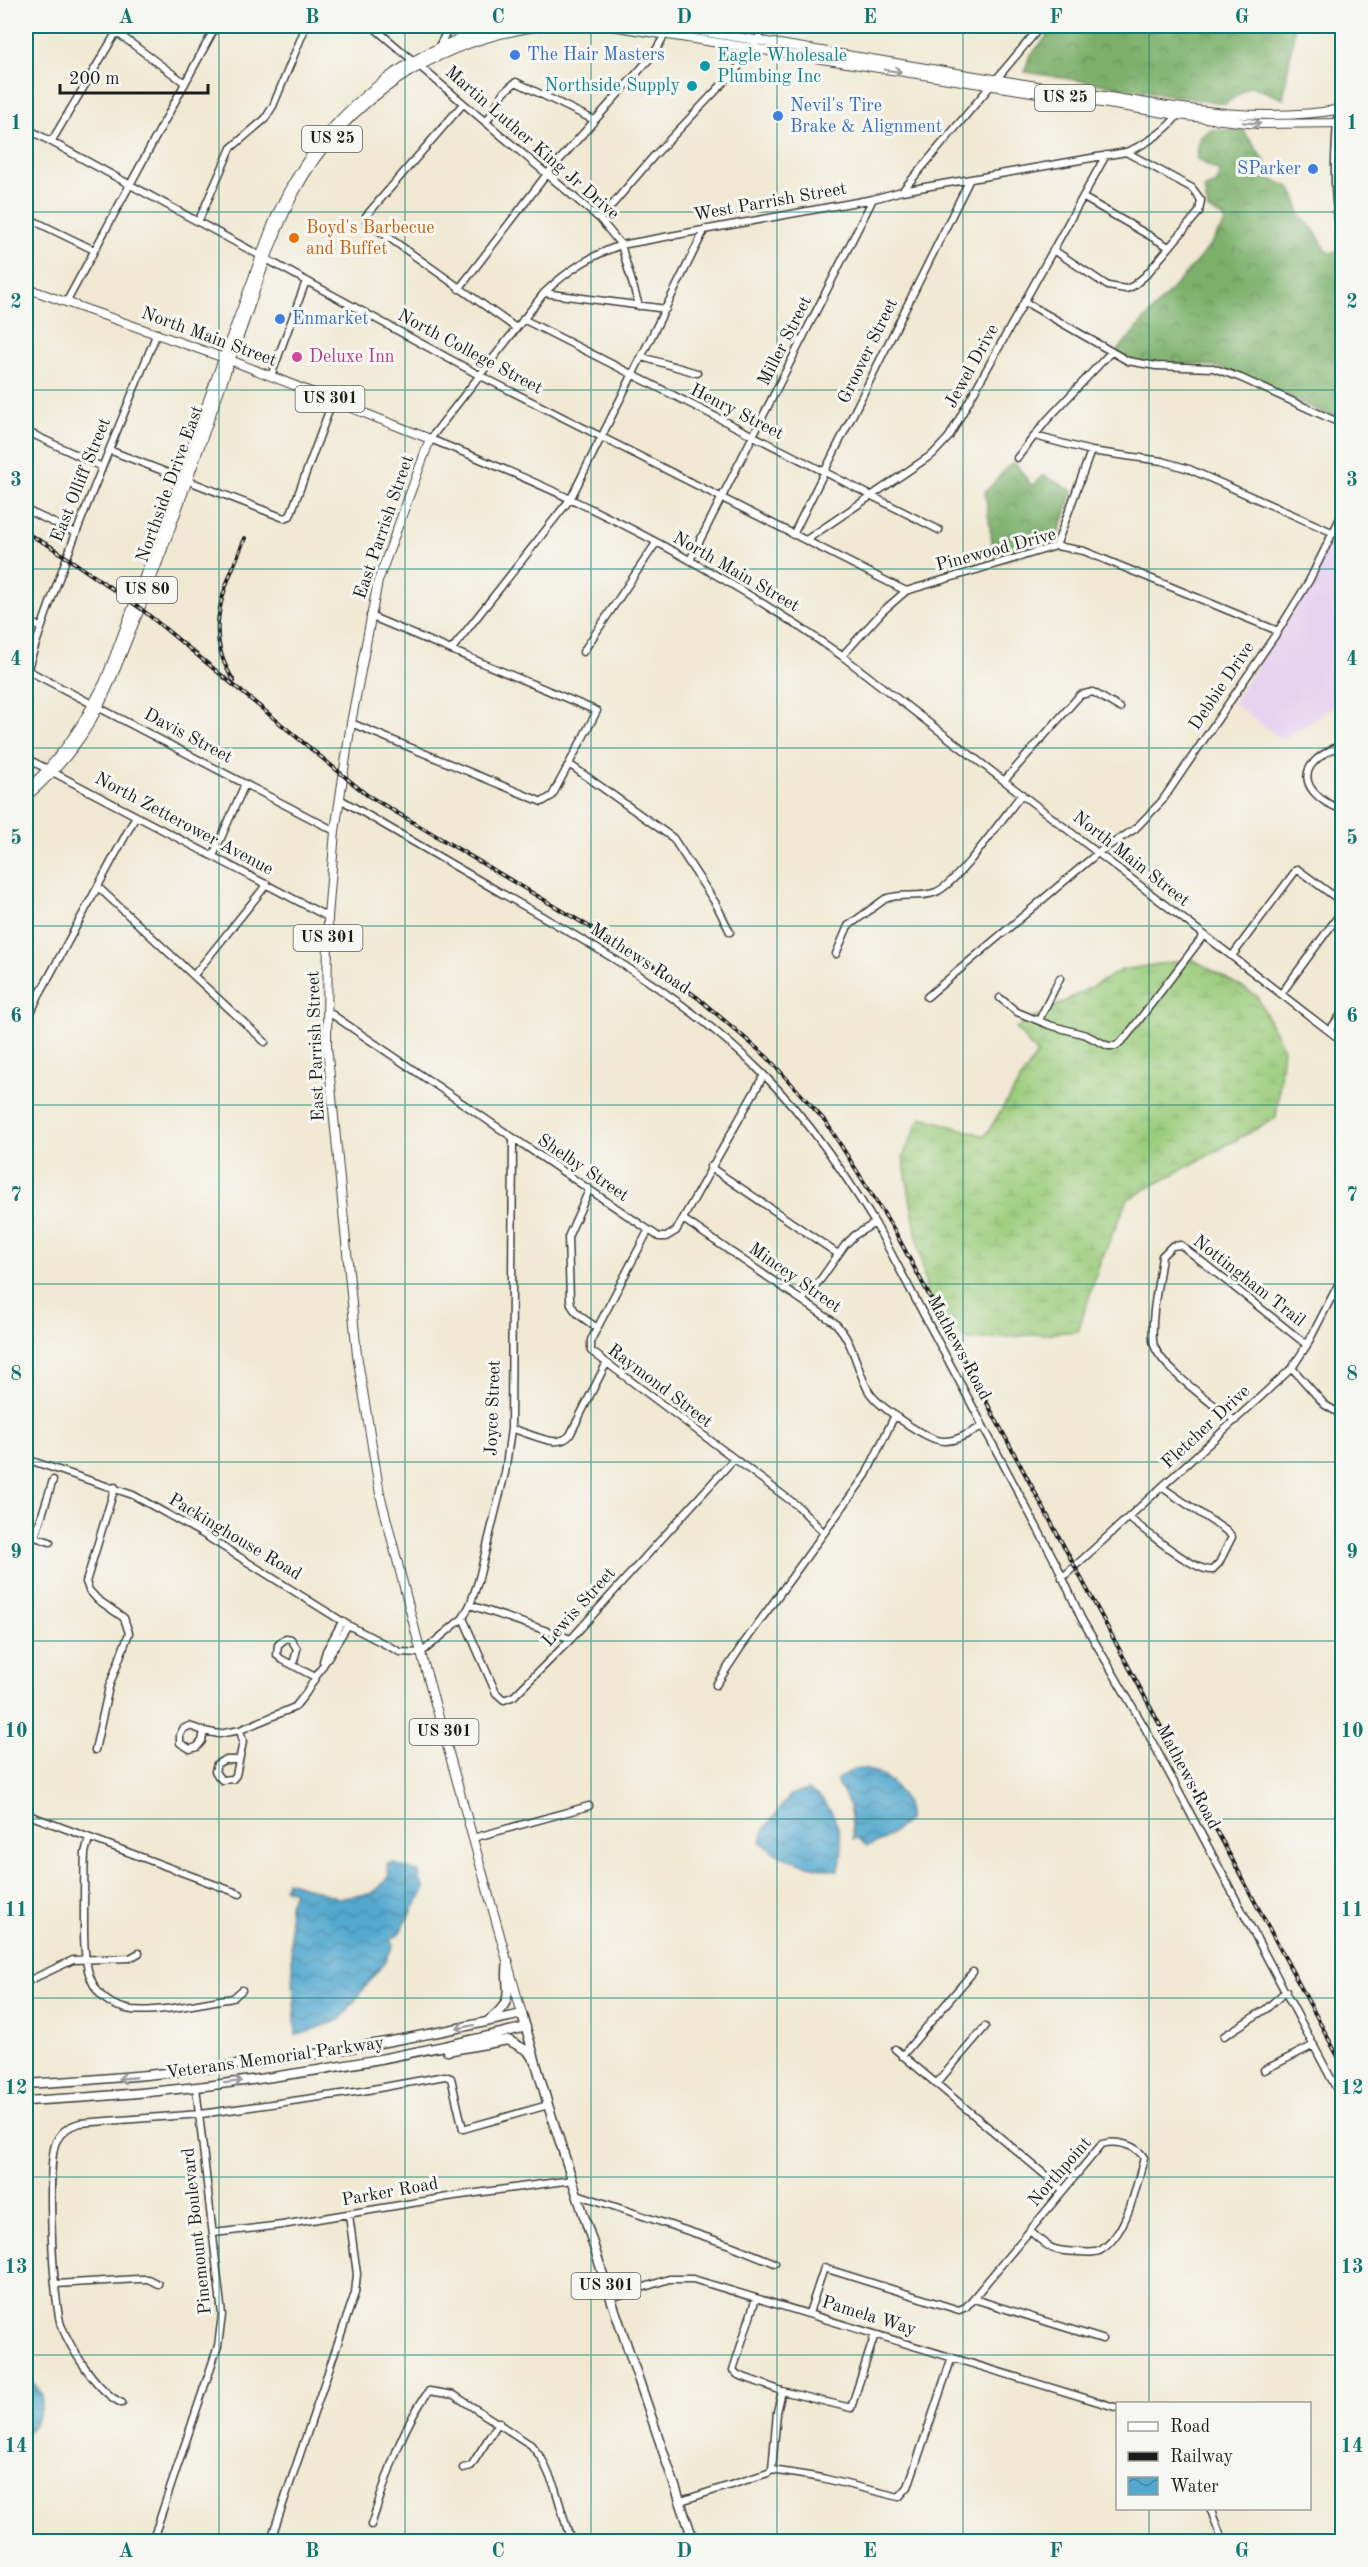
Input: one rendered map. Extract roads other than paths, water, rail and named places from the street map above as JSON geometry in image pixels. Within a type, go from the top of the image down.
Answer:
[{"type":"highway","points":[[486,2023],[500,2012],[506,2002],[509,1991],[506,1972],[508,1961]]},
{"type":"highway","name":"Veterans Memorial Parkway","points":[[26,2084],[171,2074],[275,2061],[362,2048],[522,2014]]},
{"type":"highway","name":"US 301","points":[[522,2014],[572,2180],[694,2541]]},
{"type":"highway","name":"Veterans Memorial Parkway","points":[[26,2101],[196,2087],[402,2056],[526,2027]]},
{"type":"highway","points":[[402,2056],[508,2040],[528,2051],[536,2061]]},
{"type":"main road","name":"US 25","points":[[226,359],[293,182],[315,148],[356,102],[413,59],[439,46],[502,26]]},
{"type":"main road","name":"US 25","points":[[263,259],[296,191],[318,157],[344,125],[366,104],[421,65],[449,50],[510,30],[542,26]]},
{"type":"main road","name":"US 25","points":[[611,26],[668,28],[992,83],[1257,124],[1340,123]]},
{"type":"main road","name":"US 25","points":[[1179,112],[1292,114],[1341,109]]},
{"type":"main road","name":"North Main Street","points":[[26,288],[157,333],[430,439]]},
{"type":"main road","name":"Northside Drive East","points":[[26,797],[50,771],[97,705],[184,479],[226,359]]},
{"type":"main road","name":"East Parrish Street","points":[[422,1653],[389,1533],[371,1448],[357,1358],[342,1215],[327,1011],[328,917],[335,831],[370,616],[378,581],[430,439]]},
{"type":"main road","name":"Northside Drive East","points":[[26,790],[50,771]]},
{"type":"main road","name":"US 301","points":[[422,1653],[522,2014]]},
{"type":"street","points":[[108,26],[185,83]]},
{"type":"street","points":[[67,301],[216,26]]},
{"type":"street","points":[[198,222],[231,148],[266,119],[306,26]]},
{"type":"street","name":"Martin Luther King Jr Drive","points":[[372,26],[421,65],[463,104],[600,219],[621,245],[639,306]]},
{"type":"street","points":[[439,46],[450,26]]},
{"type":"street","points":[[600,219],[653,157],[747,58],[765,26]]},
{"type":"street","points":[[902,191],[1041,26]]},
{"type":"street","points":[[459,289],[547,174],[653,55],[668,28]]},
{"type":"street","points":[[51,142],[116,33]]},
{"type":"street","points":[[1342,50],[1337,210],[1342,236]]},
{"type":"street","points":[[486,123],[504,92],[516,82],[594,120]]},
{"type":"street","points":[[463,104],[366,216],[367,222],[516,328]]},
{"type":"street","name":"West Parrish Street","points":[[430,439],[544,293],[566,272],[581,262],[621,245],[873,199],[902,191],[1126,152],[1148,141],[1179,112]]},
{"type":"street","name":"North College Street","points":[[26,128],[479,375],[906,591]]},
{"type":"street","points":[[1055,250],[1108,286],[1118,289],[1133,286],[1146,275],[1199,212],[1201,200],[1192,188],[1126,152]]},
{"type":"street","name":"Jewel Drive","points":[[806,540],[933,454],[949,437],[1084,198],[1106,154]]},
{"type":"street","name":"Groover Street","points":[[793,535],[969,181]]},
{"type":"street","points":[[1084,198],[1169,247]]},
{"type":"street","name":"Miller Street","points":[[690,560],[723,500],[873,199]]},
{"type":"street","points":[[26,217],[94,250]]},
{"type":"street","points":[[452,649],[571,498],[705,229]]},
{"type":"street","points":[[271,376],[306,281]]},
{"type":"street","points":[[544,293],[666,309]]},
{"type":"street","points":[[1025,302],[1128,361],[1149,365],[1213,368],[1241,378],[1342,424]]},
{"type":"street","name":"Henry Street","points":[[523,320],[939,530]]},
{"type":"street","name":"East Olliff Street","points":[[26,672],[40,627],[157,333]]},
{"type":"street","points":[[1017,458],[1067,398],[1111,352]]},
{"type":"street","points":[[642,357],[697,373]]},
{"type":"street","points":[[109,450],[284,518],[290,516],[333,400]]},
{"type":"street","points":[[26,431],[102,467]]},
{"type":"street","points":[[1035,436],[1091,451],[1162,461],[1190,469],[1334,533]]},
{"type":"street","name":"North Main Street","points":[[430,439],[508,469],[571,498],[690,560],[771,607],[842,656],[1342,1041]]},
{"type":"street","points":[[1056,546],[1091,451]]},
{"type":"street","points":[[26,510],[76,534]]},
{"type":"street","name":"Debbie Drive","points":[[927,997],[1099,852],[1135,829],[1162,801],[1278,631],[1309,581],[1342,514]]},
{"type":"street","points":[[583,652],[656,543]]},
{"type":"street","name":"Pinewood Drive","points":[[842,656],[883,611],[906,591],[1056,546],[1084,550],[1278,631]]},
{"type":"street","points":[[351,723],[542,802],[547,801],[554,793],[597,711],[370,616]]},
{"type":"street","points":[[26,620],[40,627]]},
{"type":"street","name":"Davis Street","points":[[26,672],[97,705],[335,831]]},
{"type":"street","points":[[1004,781],[1080,695],[1093,692],[1120,708]]},
{"type":"street","points":[[1342,744],[1314,761],[1308,774],[1308,782],[1315,795],[1329,805],[1342,809]]},
{"type":"street","name":"North Zetterower Avenue","points":[[26,758],[328,917]]},
{"type":"street","points":[[570,764],[673,838],[716,903],[730,932]]},
{"type":"street","points":[[213,856],[244,784]]},
{"type":"street","points":[[836,954],[854,920],[885,899],[892,896],[916,897],[931,894],[949,884],[1022,794]]},
{"type":"street","name":"Mathews Road","points":[[340,799],[632,968],[678,1001],[764,1075],[818,1137],[875,1223],[983,1426],[1081,1618],[1145,1728],[1342,2099]]},
{"type":"street","points":[[26,1024],[136,816]]},
{"type":"street","points":[[1232,956],[1297,869],[1342,902]]},
{"type":"street","points":[[194,975],[267,884]]},
{"type":"street","points":[[98,887],[265,1042]]},
{"type":"street","points":[[1281,994],[1342,911]]},
{"type":"street","points":[[1000,998],[1017,1012],[1086,1035],[1108,1046],[1116,1046],[1126,1037],[1204,935]]},
{"type":"street","points":[[1039,1020],[1060,978]]},
{"type":"street","name":"Shelby Street","points":[[327,1011],[648,1231]]},
{"type":"street","points":[[1329,1031],[1342,1013]]},
{"type":"street","points":[[597,1328],[648,1231],[659,1237],[666,1237],[676,1231],[710,1167],[764,1075]]},
{"type":"street","name":"Joyce Street","points":[[422,1653],[463,1618],[470,1605],[478,1582],[505,1473],[511,1429],[513,1139]]},
{"type":"street","points":[[710,1167],[838,1254]]},
{"type":"street","name":"Raymond Street","points":[[589,1190],[568,1237],[570,1306],[597,1328],[590,1348],[594,1355],[799,1507],[824,1533]]},
{"type":"street","name":"Mincey Street","points":[[683,1219],[802,1300],[841,1330],[869,1392],[895,1415],[925,1435],[941,1441],[960,1438],[983,1426]]},
{"type":"street","points":[[802,1300],[821,1280],[838,1254],[855,1235],[875,1223]]},
{"type":"street","name":"Nottingham Trail","points":[[1235,1421],[1175,1374],[1159,1355],[1152,1342],[1162,1256],[1172,1246],[1181,1245],[1307,1345]]},
{"type":"street","name":"Fletcher Drive","points":[[1062,1578],[1292,1368],[1307,1345],[1342,1277]]},
{"type":"street","points":[[1333,1296],[1342,1301]]},
{"type":"street","points":[[511,1429],[555,1442],[563,1441],[570,1435],[606,1364]]},
{"type":"street","points":[[1292,1368],[1325,1405],[1342,1415]]},
{"type":"street","points":[[716,1685],[866,1474],[895,1415]]},
{"type":"street","name":"Packinghouse Road","points":[[26,1459],[115,1487],[164,1510],[345,1623],[400,1652],[422,1653]]},
{"type":"street","name":"Lewis Street","points":[[463,1618],[496,1693],[504,1700],[514,1696],[571,1639],[734,1460]]},
{"type":"street","points":[[35,1537],[53,1480]]},
{"type":"street","points":[[95,1750],[109,1687],[129,1633],[124,1618],[97,1599],[89,1590],[86,1582],[115,1487]]},
{"type":"street","points":[[1130,1518],[1192,1564],[1208,1571],[1212,1570],[1219,1563],[1232,1537],[1220,1526],[1163,1488]]},
{"type":"street","points":[[26,1534],[50,1542]]},
{"type":"street","points":[[470,1605],[571,1639]]},
{"type":"street","points":[[204,1731],[219,1734],[240,1730],[294,1707],[306,1694],[322,1664],[331,1654],[345,1623]]},
{"type":"street","points":[[293,1665],[315,1677]]},
{"type":"street","points":[[239,1760],[243,1742],[240,1730]]},
{"type":"street","points":[[473,1838],[589,1806]]},
{"type":"street","points":[[26,1814],[240,1894]]},
{"type":"street","points":[[89,1838],[85,1852],[84,1958],[92,1982],[100,1993],[115,2004],[147,2010],[233,1998],[242,1990]]},
{"type":"street","points":[[26,1982],[65,1963],[84,1958],[130,1958],[139,1953]]},
{"type":"street","points":[[902,2056],[973,1972]]},
{"type":"street","points":[[1224,2036],[1266,2009],[1286,1991]]},
{"type":"street","points":[[936,2084],[985,2027]]},
{"type":"street","points":[[1264,2070],[1314,2045]]},
{"type":"street","points":[[895,2049],[1063,2190]]},
{"type":"street","points":[[122,2403],[108,2396],[69,2341],[61,2323],[56,2284],[51,2165],[54,2144],[66,2129],[80,2123],[201,2115],[362,2091],[444,2076],[451,2078],[463,2129],[548,2105]]},
{"type":"street","name":"Pinemount Boulevard","points":[[152,2541],[218,2346],[222,2315],[196,2087]]},
{"type":"street","name":"Northpoint","points":[[974,2299],[1030,2230],[1063,2190],[1102,2144],[1111,2141],[1137,2148],[1144,2158],[1131,2207],[1123,2223],[1101,2250],[1092,2253],[1056,2251],[1030,2230]]},
{"type":"street","name":"Parker Road","points":[[214,2233],[349,2215],[454,2196],[572,2180]]},
{"type":"street","points":[[577,2194],[711,2238],[775,2263]]},
{"type":"street","points":[[270,2541],[355,2293],[357,2274],[349,2215]]},
{"type":"street","points":[[809,2313],[824,2268],[959,2310],[974,2299],[1102,2339]]},
{"type":"street","name":"Pamela Way","points":[[611,2298],[679,2277],[711,2283],[1116,2407]]},
{"type":"street","points":[[56,2284],[138,2279],[148,2279],[158,2284]]},
{"type":"street","points":[[756,2298],[733,2370],[738,2375],[782,2391],[842,2408],[851,2408],[875,2334]]},
{"type":"street","points":[[681,2501],[772,2470],[813,2476],[899,2497],[908,2487],[952,2357]]},
{"type":"street","points":[[371,2525],[407,2423],[429,2391],[454,2395],[499,2422],[531,2445],[542,2459],[555,2488],[572,2541]]},
{"type":"street","points":[[772,2470],[777,2412],[782,2391]]},
{"type":"street","points":[[463,2468],[471,2466],[499,2422]]},
{"type":"street","points":[[1211,2510],[1223,2541]]},
{"type":"water","points":[[853,1769],[876,1772],[883,1776],[897,1788],[906,1803],[908,1812],[908,1820],[882,1841],[867,1846],[857,1838],[853,1839],[848,1803],[838,1786],[837,1780]]},
{"type":"water","points":[[807,1790],[817,1795],[825,1803],[837,1824],[842,1848],[838,1870],[794,1861],[777,1854],[761,1842],[764,1830],[790,1795]]},
{"type":"water","points":[[394,1863],[419,1873],[420,1881],[425,1888],[399,1934],[392,1939],[393,1946],[387,1958],[340,2020],[296,2036],[289,1905],[294,1892],[284,1888],[287,1881],[339,1898],[366,1895],[382,1884],[389,1875],[387,1864]]},
{"type":"water","points":[[26,2374],[43,2395],[39,2416],[26,2433]]},
{"type":"railway","points":[[26,533],[50,546],[140,608],[367,795],[642,958],[698,998],[767,1057],[826,1122],[893,1228],[1342,2064]]},
{"type":"railway","points":[[234,681],[224,663],[219,645],[218,627],[224,592],[245,538]]},
{"type":"place","name":"The Hair Masters","points":[[515,55]]},
{"type":"place","name":"Eagle Wholesale Plumbing Inc","points":[[705,66]]},
{"type":"place","name":"Northside Supply","points":[[692,86]]},
{"type":"place","name":"Nevil's Tire Brake & Alignment","points":[[778,116]]},
{"type":"place","name":"SParker","points":[[1313,169]]},
{"type":"place","name":"Boyd's Barbecue and Buffet","points":[[294,238]]},
{"type":"place","name":"Enmarket","points":[[280,319]]},
{"type":"place","name":"Deluxe Inn","points":[[297,357]]}]
